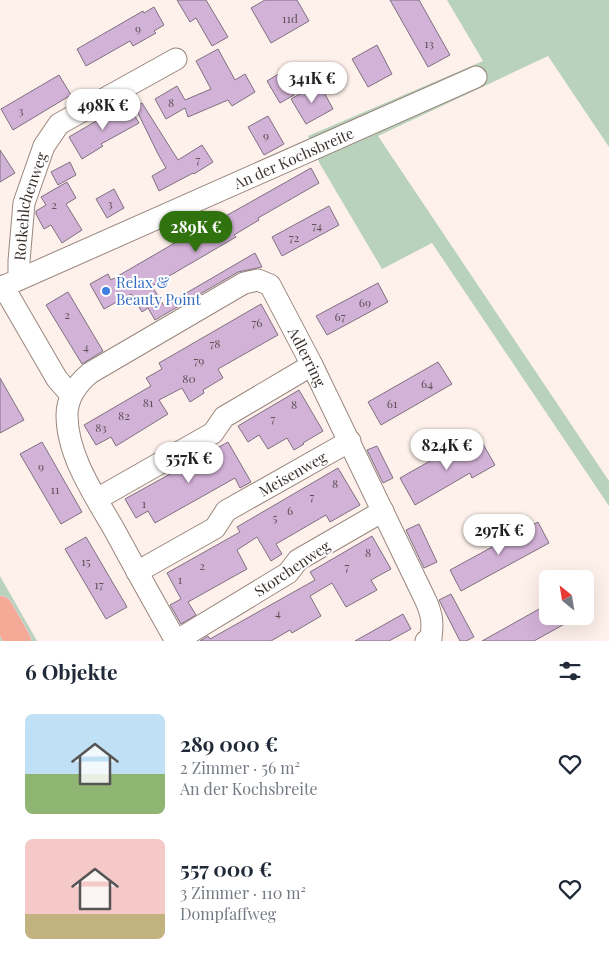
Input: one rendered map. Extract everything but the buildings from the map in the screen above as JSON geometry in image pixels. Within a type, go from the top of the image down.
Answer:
[{"type":"main road","points":[[0,609],[18,641]]},
{"type":"street","name":"Rotkehlchenweg","points":[[7,284],[19,261],[24,203],[44,146],[59,124],[176,59]]},
{"type":"street","name":"An der Kochsbreite","points":[[7,284],[476,77]]},
{"type":"street","name":"Adlerring","points":[[71,395],[78,383],[90,373],[244,284],[258,280],[270,285],[350,441],[432,616],[431,638],[426,641]]},
{"type":"street","points":[[7,284],[57,379],[71,395],[67,413],[68,430],[82,469],[176,641]]},
{"type":"street","points":[[97,499],[213,433],[224,417],[312,365]]},
{"type":"street","name":"Meisenweg","points":[[138,572],[215,528],[226,511],[350,441]]},
{"type":"street","name":"Storchenweg","points":[[176,641],[288,574],[298,560],[383,511]]},
{"type":"green space","points":[[447,0],[609,0],[609,147],[548,56],[378,136],[609,481],[609,506],[432,243],[382,269],[320,164],[308,136],[483,61]]},
{"type":"green space","points":[[0,576],[37,641],[0,641]]},
{"type":"place","name":"Relax & Beauty Point","points":[[106,291]]}]
